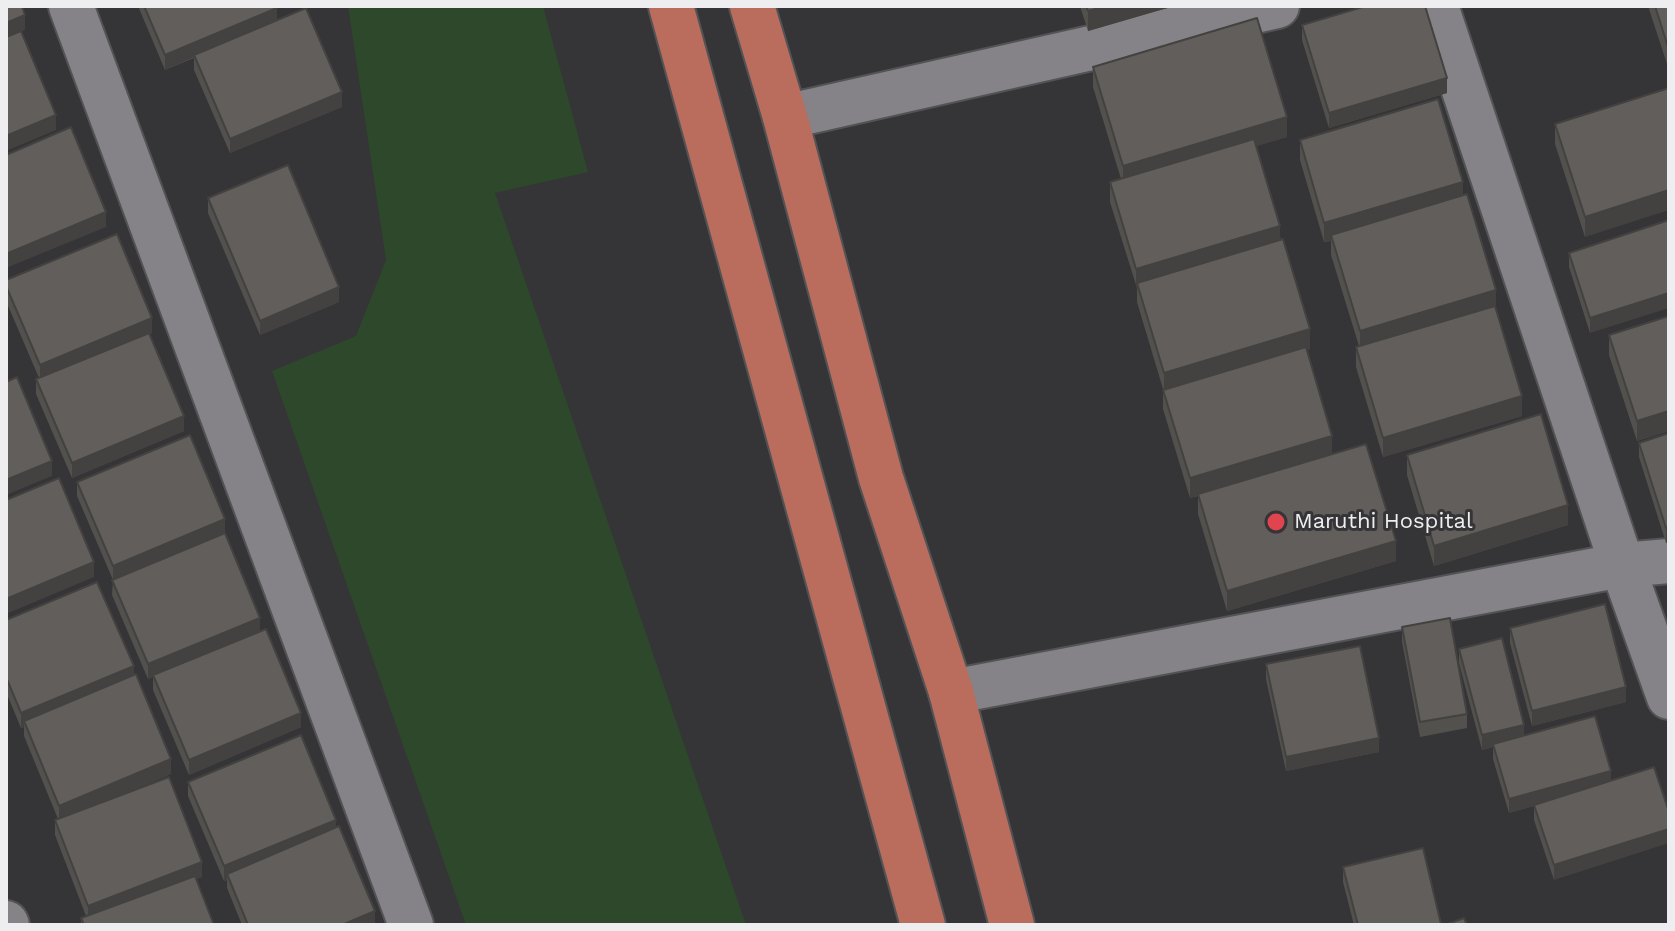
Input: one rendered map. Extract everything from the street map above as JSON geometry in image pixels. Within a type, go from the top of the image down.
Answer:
[{"type":"highway","points":[[671,6],[923,925]]},
{"type":"highway","points":[[752,6],[785,117],[881,478],[951,692],[1012,925]]},
{"type":"street","points":[[71,6],[411,925]]},
{"type":"street","points":[[785,117],[1277,6]]},
{"type":"street","points":[[1436,6],[1669,697]]},
{"type":"street","points":[[951,692],[1622,565],[1669,561]]},
{"type":"green space","points":[[348,6],[543,6],[588,172],[495,193],[746,925],[466,925],[272,371],[356,336],[386,260]]},
{"type":"building","points":[[6,6],[22,6],[25,15],[6,23]]},
{"type":"building","points":[[144,6],[276,6],[277,8],[165,55]]},
{"type":"building","points":[[1086,6],[1106,6],[1088,11]]},
{"type":"building","points":[[1366,6],[1425,6],[1447,78],[1329,113],[1302,25]]},
{"type":"building","points":[[1655,6],[1669,6],[1669,50]]},
{"type":"building","points":[[306,8],[342,92],[230,139],[194,55]]},
{"type":"building","points":[[1257,18],[1287,117],[1123,166],[1093,67]]},
{"type":"building","points":[[21,31],[56,115],[6,136],[6,37]]},
{"type":"building","points":[[1669,88],[1669,190],[1585,217],[1555,124]]},
{"type":"building","points":[[1438,99],[1463,182],[1324,223],[1300,140]]},
{"type":"building","points":[[71,127],[106,212],[6,254],[6,155]]},
{"type":"building","points":[[1254,139],[1280,226],[1136,269],[1110,182]]},
{"type":"building","points":[[288,165],[339,287],[260,321],[208,198]]},
{"type":"building","points":[[1467,194],[1496,290],[1360,331],[1331,235]]},
{"type":"building","points":[[1669,220],[1669,293],[1590,318],[1569,253]]},
{"type":"building","points":[[117,234],[152,318],[40,365],[6,280]]},
{"type":"building","points":[[1283,239],[1310,329],[1164,373],[1137,283]]},
{"type":"building","points":[[1495,306],[1522,396],[1383,438],[1356,347]]},
{"type":"building","points":[[1669,316],[1669,411],[1637,421],[1609,335]]},
{"type":"building","points":[[149,333],[184,416],[72,463],[36,379]]},
{"type":"building","points":[[1306,347],[1332,436],[1190,478],[1163,390]]},
{"type":"building","points":[[17,377],[52,461],[6,480],[6,382]]},
{"type":"building","points":[[1541,414],[1568,505],[1434,546],[1407,455]]},
{"type":"building","points":[[1669,433],[1669,527],[1666,528],[1639,443]]},
{"type":"building","points":[[190,435],[225,519],[113,566],[77,482]]},
{"type":"building","points":[[1366,444],[1396,541],[1227,591],[1198,494]]},
{"type":"building","points":[[59,478],[94,562],[6,599],[6,500]]},
{"type":"building","points":[[225,533],[260,618],[148,664],[112,580]]},
{"type":"building","points":[[97,582],[134,666],[21,713],[6,677],[6,620]]},
{"type":"building","points":[[1605,604],[1626,687],[1532,711],[1510,628]]},
{"type":"building","points":[[1450,618],[1467,714],[1420,722],[1402,627]]},
{"type":"building","points":[[266,629],[301,713],[189,760],[153,675]]},
{"type":"building","points":[[1502,638],[1524,725],[1482,735],[1459,649]]},
{"type":"building","points":[[1360,646],[1379,738],[1286,757],[1266,664]]},
{"type":"building","points":[[136,674],[171,759],[59,806],[24,721]]},
{"type":"building","points":[[1595,716],[1611,771],[1509,799],[1493,744]]},
{"type":"building","points":[[301,735],[336,820],[224,866],[188,782]]},
{"type":"building","points":[[1654,767],[1669,812],[1669,829],[1554,865],[1534,805]]},
{"type":"building","points":[[169,777],[202,862],[88,906],[55,820]]},
{"type":"building","points":[[339,826],[375,911],[342,925],[248,925],[227,874]]},
{"type":"building","points":[[1423,848],[1441,924],[1358,925],[1343,867]]},
{"type":"building","points":[[195,876],[214,925],[84,925],[81,918]]},
{"type":"building","points":[[1464,918],[1467,925],[1445,925]]},
{"type":"place","name":"Maruthi Hospital","points":[[1276,522]]}]
